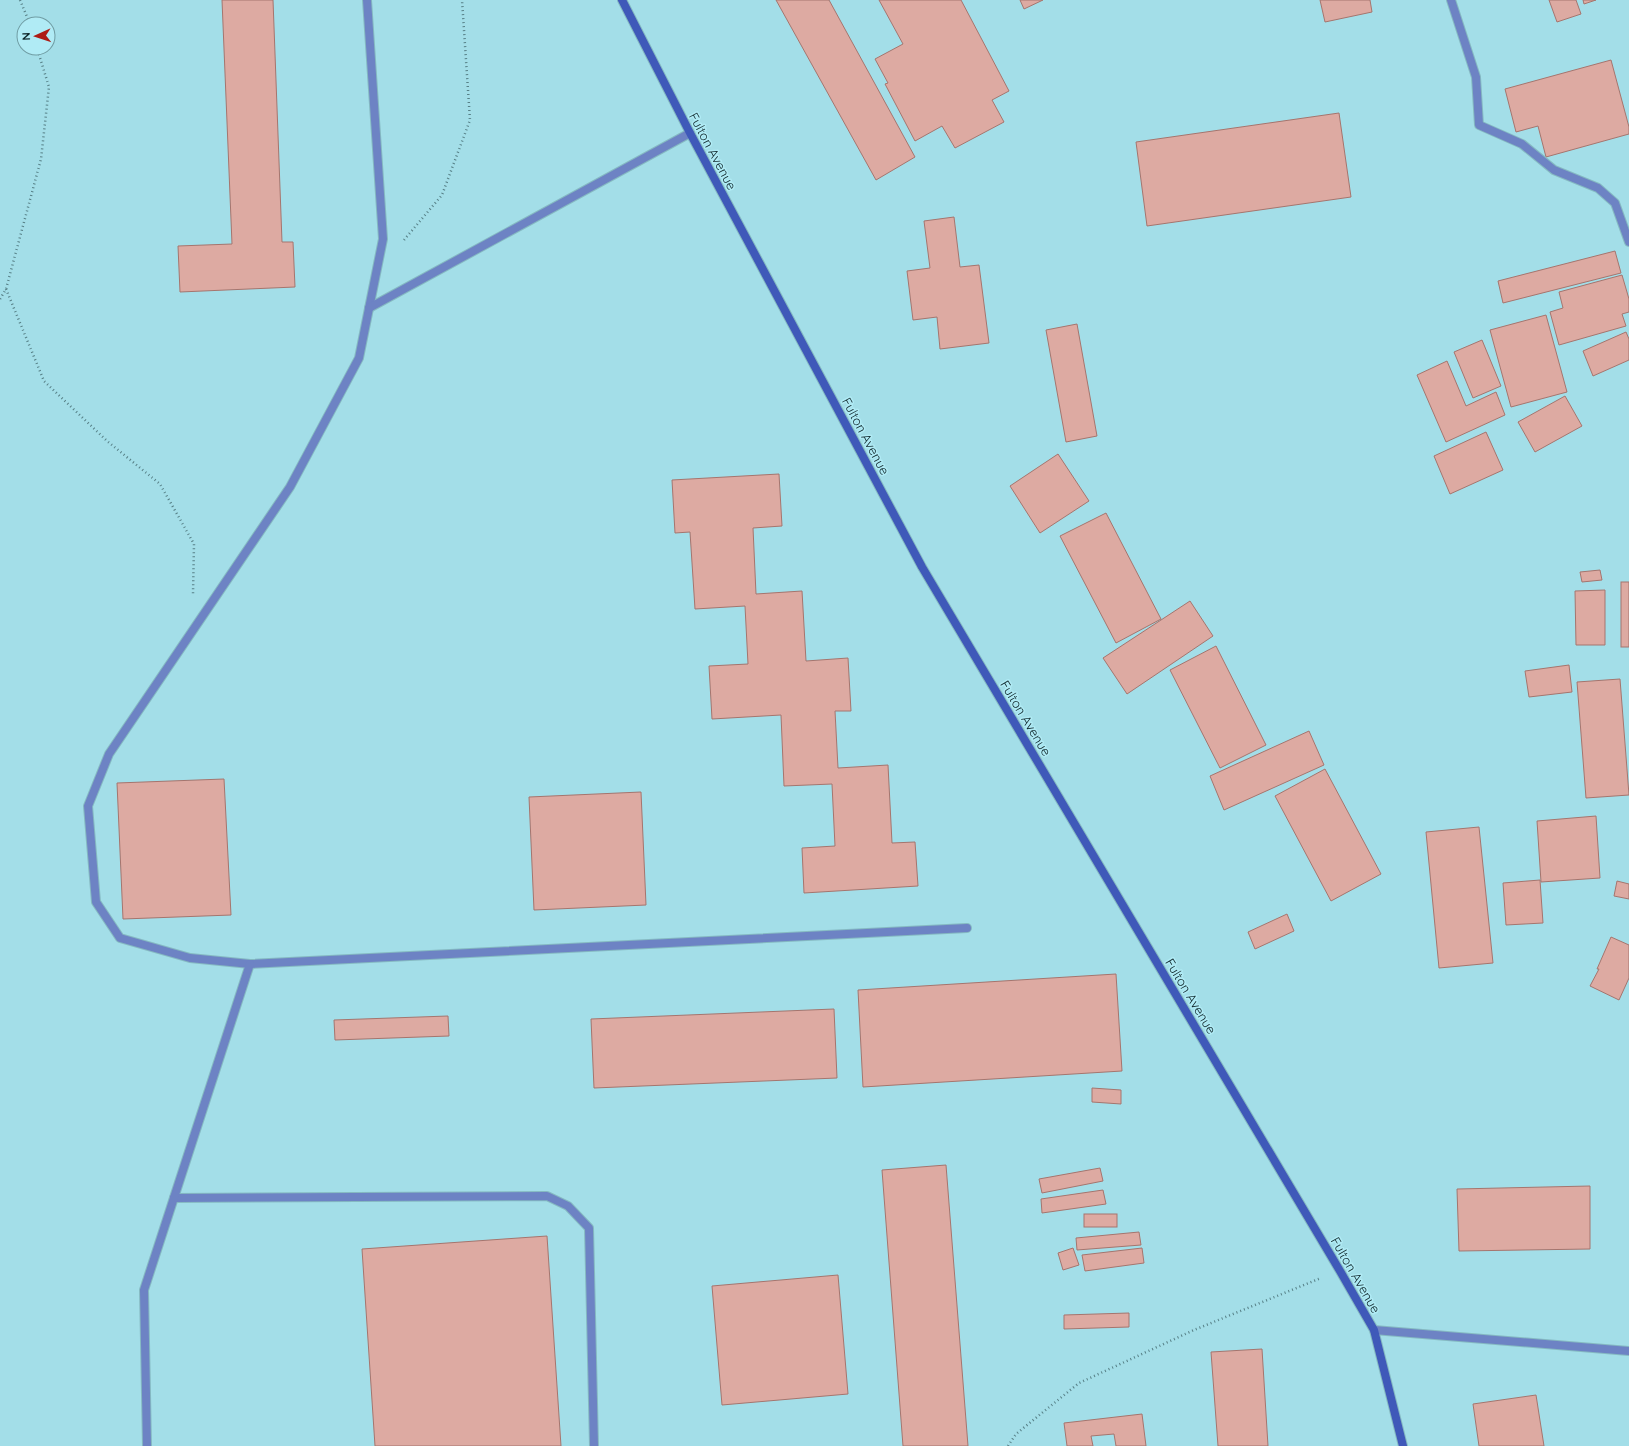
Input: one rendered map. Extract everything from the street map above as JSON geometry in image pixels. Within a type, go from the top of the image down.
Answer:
[{"type":"street","points":[[367,0],[383,238],[359,358],[290,487],[109,754],[88,806],[96,902],[120,938],[190,958],[250,964],[967,928]]},
{"type":"street","name":"Fulton Avenue","points":[[622,0],[690,133],[922,566],[1374,1330],[1403,1446]]},
{"type":"street","points":[[1451,0],[1476,77],[1479,125],[1522,144],[1554,170],[1598,188],[1615,203],[1629,242]]},
{"type":"street","points":[[369,308],[690,133]]},
{"type":"street","points":[[147,1446],[144,1290],[250,964]]},
{"type":"street","points":[[174,1198],[547,1196],[568,1206],[589,1228],[594,1446]]},
{"type":"street","points":[[1374,1330],[1629,1351]]},
{"type":"path","points":[[20,0],[27,16]]},
{"type":"path","points":[[401,243],[442,195],[470,120],[462,0]]},
{"type":"path","points":[[0,299],[6,289],[41,159],[49,87],[39,56]]},
{"type":"path","points":[[6,289],[44,381],[107,441],[160,484],[194,544],[192,631]]},
{"type":"path","points":[[1008,1446],[1016,1434],[1079,1383],[1194,1330],[1340,1271]]},
{"type":"building","points":[[222,0],[273,0],[282,242],[293,242],[295,287],[180,292],[178,246],[232,244]]},
{"type":"building","points":[[776,0],[829,0],[915,157],[876,180]]},
{"type":"building","points":[[879,0],[961,0],[1009,91],[992,100],[1004,122],[955,148],[942,126],[915,141],[885,84],[888,83],[875,59],[903,44]]},
{"type":"building","points":[[1020,0],[1043,0],[1024,9]]},
{"type":"building","points":[[1320,0],[1370,0],[1372,12],[1325,22]]},
{"type":"building","points":[[1549,0],[1576,0],[1581,14],[1557,22]]},
{"type":"building","points":[[1583,0],[1596,0],[1584,4]]},
{"type":"building","points":[[1611,60],[1629,127],[1629,134],[1546,157],[1538,126],[1516,132],[1505,89]]},
{"type":"building","points":[[1339,113],[1351,197],[1147,226],[1136,142]]},
{"type":"building","points":[[954,217],[960,267],[979,265],[989,343],[940,349],[937,317],[913,320],[907,271],[930,268],[924,221]]},
{"type":"building","points":[[1615,251],[1621,273],[1503,303],[1498,281]]},
{"type":"building","points":[[1622,275],[1629,299],[1629,312],[1622,314],[1626,326],[1559,345],[1550,312],[1563,308],[1559,292]]},
{"type":"building","points":[[1546,315],[1567,392],[1511,407],[1490,330]]},
{"type":"building","points":[[1077,324],[1097,436],[1066,442],[1046,330]]},
{"type":"building","points":[[1626,332],[1629,339],[1629,360],[1593,376],[1583,351]]},
{"type":"building","points":[[1482,340],[1501,386],[1473,398],[1454,352]]},
{"type":"building","points":[[1447,361],[1466,406],[1496,392],[1505,415],[1446,442],[1417,375]]},
{"type":"building","points":[[1565,396],[1582,426],[1535,452],[1518,422]]},
{"type":"building","points":[[1486,432],[1503,470],[1450,494],[1434,456]]},
{"type":"building","points":[[1058,454],[1089,501],[1040,533],[1010,486]]},
{"type":"building","points":[[779,474],[782,526],[753,528],[756,594],[802,591],[806,661],[848,658],[851,711],[835,711],[838,768],[888,765],[892,843],[915,842],[918,886],[804,893],[802,848],[835,846],[832,784],[784,786],[781,715],[712,719],[709,666],[748,664],[745,606],[695,609],[690,532],[675,533],[672,480]]},
{"type":"building","points":[[1106,513],[1161,619],[1116,643],[1060,536]]},
{"type":"building","points":[[1600,570],[1602,580],[1582,582],[1580,572]]},
{"type":"building","points":[[1621,582],[1629,582],[1629,647],[1621,647]]},
{"type":"building","points":[[1605,590],[1605,645],[1576,645],[1575,591]]},
{"type":"building","points":[[1190,601],[1213,636],[1127,694],[1103,658]]},
{"type":"building","points":[[1216,646],[1266,745],[1220,768],[1170,670]]},
{"type":"building","points":[[1569,665],[1572,692],[1529,697],[1525,671]]},
{"type":"building","points":[[1620,679],[1629,795],[1586,798],[1577,682]]},
{"type":"building","points":[[1309,731],[1324,765],[1224,810],[1210,776]]},
{"type":"building","points":[[1325,769],[1381,874],[1331,901],[1275,796]]},
{"type":"building","points":[[224,779],[231,915],[123,919],[117,783]]},
{"type":"building","points":[[641,792],[646,905],[534,910],[529,797]]},
{"type":"building","points":[[1596,816],[1600,878],[1541,882],[1537,821]]},
{"type":"building","points":[[1479,827],[1493,963],[1439,968],[1426,832]]},
{"type":"building","points":[[1540,880],[1543,923],[1506,925],[1503,883]]},
{"type":"building","points":[[1617,881],[1629,884],[1629,899],[1614,896]]},
{"type":"building","points":[[1287,914],[1294,931],[1255,949],[1248,932]]},
{"type":"building","points":[[1611,937],[1629,945],[1629,978],[1619,1000],[1590,986],[1599,969],[1597,969]]},
{"type":"building","points":[[1116,974],[1122,1071],[863,1087],[858,990]]},
{"type":"building","points":[[834,1009],[837,1078],[594,1088],[591,1019]]},
{"type":"building","points":[[448,1016],[449,1036],[335,1040],[334,1020]]},
{"type":"building","points":[[1092,1088],[1121,1090],[1121,1104],[1092,1102]]},
{"type":"building","points":[[946,1165],[968,1446],[903,1446],[882,1170]]},
{"type":"building","points":[[1100,1168],[1103,1181],[1042,1193],[1039,1179]]},
{"type":"building","points":[[1590,1186],[1590,1249],[1459,1251],[1457,1189]]},
{"type":"building","points":[[1103,1190],[1106,1204],[1042,1213],[1041,1199]]},
{"type":"building","points":[[1084,1214],[1117,1214],[1117,1227],[1084,1227]]},
{"type":"building","points":[[1139,1232],[1141,1245],[1077,1250],[1076,1238]]},
{"type":"building","points":[[547,1236],[561,1446],[375,1446],[362,1249]]},
{"type":"building","points":[[1073,1248],[1079,1265],[1063,1270],[1058,1253]]},
{"type":"building","points":[[1142,1248],[1144,1263],[1085,1271],[1082,1255]]},
{"type":"building","points":[[838,1275],[848,1394],[722,1405],[712,1286]]},
{"type":"building","points":[[1129,1313],[1129,1327],[1064,1329],[1064,1315]]},
{"type":"building","points":[[1262,1349],[1268,1446],[1218,1446],[1211,1352]]},
{"type":"building","points":[[1536,1395],[1544,1446],[1479,1446],[1473,1404]]},
{"type":"building","points":[[1142,1414],[1146,1446],[1116,1446],[1114,1434],[1091,1436],[1093,1446],[1067,1446],[1064,1423]]}]
